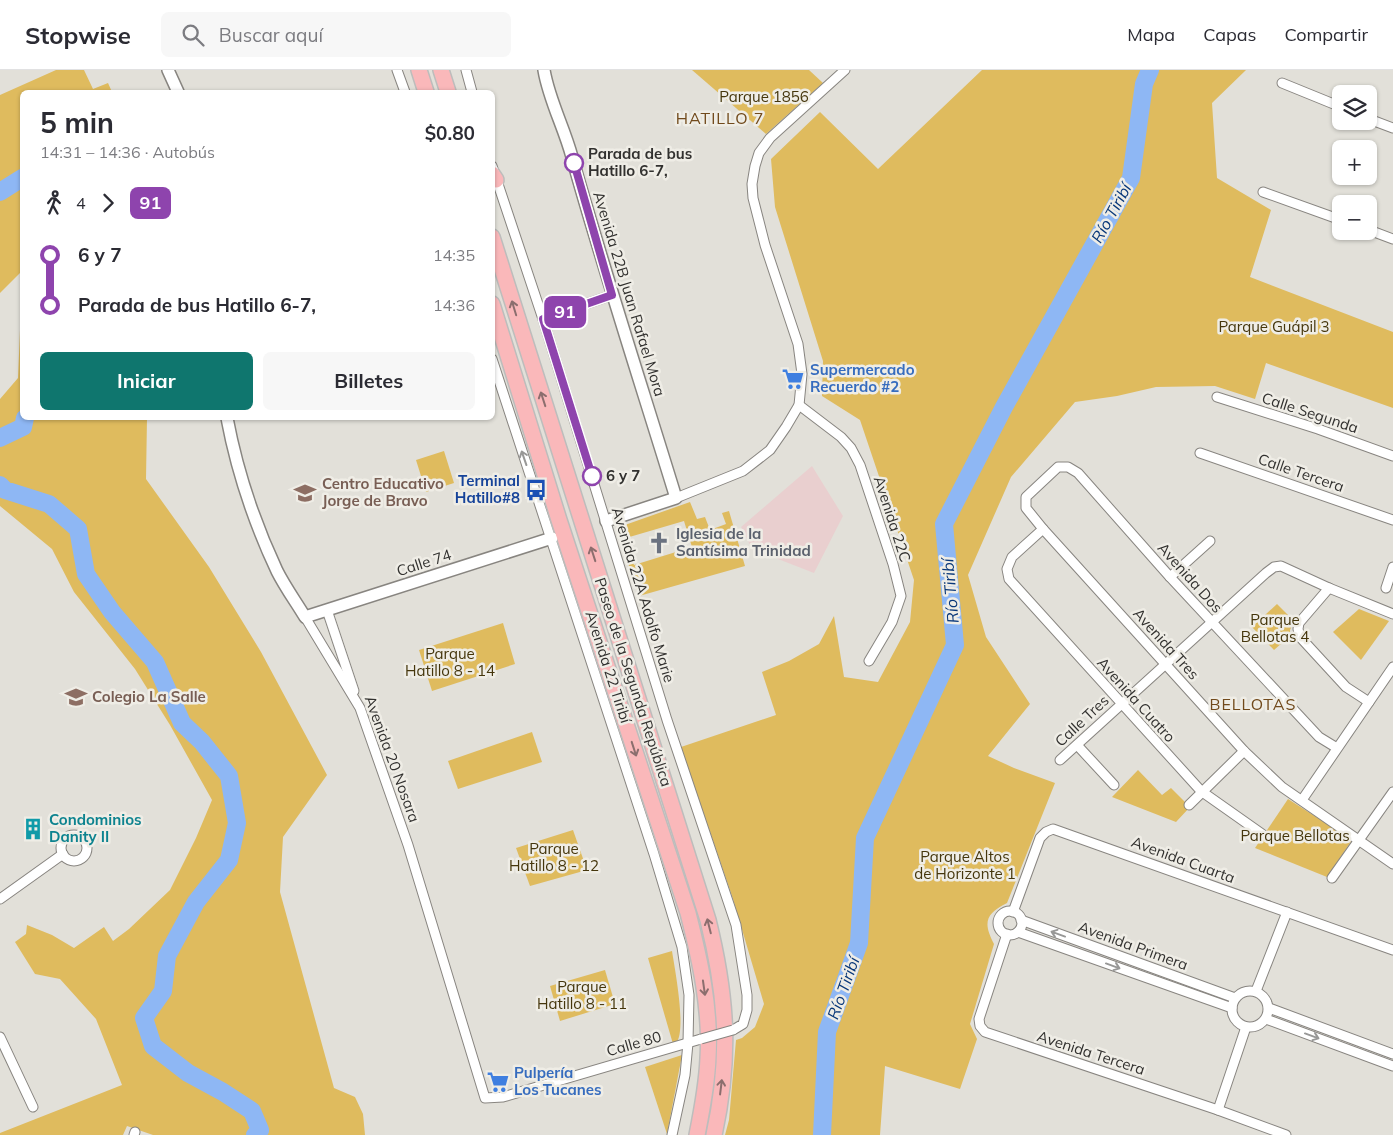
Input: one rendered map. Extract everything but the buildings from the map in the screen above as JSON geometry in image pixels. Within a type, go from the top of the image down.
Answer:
[{"type":"highway","points":[[418,70],[425,90]]},
{"type":"highway","points":[[441,70],[447,90]]},
{"type":"highway","name":"Paseo de la Segunda República","points":[[495,246],[708,920],[720,976],[725,1026],[725,1057],[714,1135]]},
{"type":"highway","name":"Paseo de la Segunda República","points":[[495,314],[559,520],[678,880],[698,951],[706,1008],[708,1058],[697,1135]]},
{"type":"highway","points":[[552,538],[558,534],[559,520]]},
{"type":"street","points":[[168,70],[177,90]]},
{"type":"street","points":[[397,70],[404,90]]},
{"type":"street","points":[[466,70],[471,90]]},
{"type":"street","name":"Avenida 22B Juan Rafael Mora","points":[[544,70],[676,498]]},
{"type":"street","points":[[606,521],[676,498],[743,472],[770,450],[786,428],[799,405],[802,374],[798,344],[768,253],[753,198],[754,166],[759,152],[770,138],[845,70]]},
{"type":"street","points":[[1282,83],[1332,103]]},
{"type":"street","points":[[1377,122],[1393,128]]},
{"type":"street","name":"Avenida 22A Adolfo Marie","points":[[495,176],[543,319],[667,720],[736,925],[748,995],[747,1010],[742,1024],[733,1030]]},
{"type":"street","points":[[1263,192],[1332,217]]},
{"type":"street","points":[[1377,233],[1393,239]]},
{"type":"street","points":[[543,319],[612,295]]},
{"type":"street","name":"Avenida 22 Tiribí","points":[[495,368],[552,538],[682,947],[690,995],[688,1043],[685,1075],[672,1135]]},
{"type":"street","name":"Calle Segunda","points":[[1217,397],[1318,429],[1393,456]]},
{"type":"street","name":"Avenida 22C","points":[[799,405],[841,437],[851,448],[860,465],[893,564],[901,596],[892,622],[869,661]]},
{"type":"street","name":"Avenida 20 Nosara","points":[[227,420],[233,453],[254,519],[278,573],[360,708],[408,845],[486,1098]]},
{"type":"street","name":"Calle Tercera","points":[[1200,453],[1393,520]]},
{"type":"street","name":"Avenida Tres","points":[[1068,467],[1058,467],[1026,497],[1026,508],[1043,529],[1244,751],[1282,787],[1393,864]]},
{"type":"street","name":"Avenida Dos","points":[[1068,467],[1078,473],[1170,577],[1319,737],[1337,748]]},
{"type":"street","name":"Avenida Cuatro","points":[[1043,529],[1012,557],[1007,569],[1009,579],[1201,791],[1262,834]]},
{"type":"street","name":"Calle 74","points":[[306,617],[552,538]]},
{"type":"street","points":[[1170,577],[1210,541]]},
{"type":"street","name":"Calle Tres","points":[[1060,760],[1274,567],[1282,566],[1329,588]]},
{"type":"street","points":[[1386,588],[1393,567]]},
{"type":"street","points":[[1369,702],[1346,686],[1300,637],[1299,622],[1329,588],[1393,614]]},
{"type":"street","points":[[327,610],[360,708]]},
{"type":"street","points":[[1302,800],[1393,667]]},
{"type":"street","points":[[1077,745],[1114,785]]},
{"type":"street","points":[[1188,805],[1244,751]]},
{"type":"street","points":[[1332,878],[1393,792]]},
{"type":"street","name":"Avenida Cuarta","points":[[1014,912],[1040,838],[1046,832],[1053,829],[1393,950]]},
{"type":"street","points":[[0,899],[63,854]]},
{"type":"street","points":[[1006,912],[1014,912],[1021,920],[1018,932],[1014,934],[1007,934],[1000,929],[998,922],[1002,914],[1006,912]]},
{"type":"street","points":[[1256,991],[1287,912]]},
{"type":"street","name":"Avenida Primera","points":[[1021,920],[1235,998]]},
{"type":"street","name":"Avenida Primera","points":[[1018,932],[1232,1008]]},
{"type":"street","name":"Avenida Tercera","points":[[1007,934],[979,1019],[980,1026],[985,1032],[1218,1110],[1286,1135]]},
{"type":"street","points":[[1249,990],[1256,991],[1263,995],[1267,1001],[1269,1008],[1266,1019],[1254,1027],[1246,1027],[1238,1023],[1232,1008],[1235,998],[1241,993],[1249,990]]},
{"type":"street","points":[[1269,1008],[1393,1054]]},
{"type":"street","points":[[1266,1019],[1393,1066]]},
{"type":"street","points":[[1218,1110],[1246,1027]]},
{"type":"street","name":"Calle 80","points":[[486,1098],[503,1098],[733,1030]]},
{"type":"street","points":[[0,1037],[33,1107]]},
{"type":"shaded area","points":[[812,466],[843,516],[814,573],[752,549],[741,527]]},
{"type":"green space","points":[[56,70],[84,70],[93,89],[108,83],[111,90],[20,90],[20,273],[0,293],[0,95]]},
{"type":"green space","name":"Parque 1856","points":[[692,70],[809,70],[823,83],[766,134]]},
{"type":"green space","points":[[982,70],[1246,70],[1212,103],[1217,178],[1271,210],[1250,277],[1393,332],[1393,408],[1266,363],[1255,399],[1215,386],[1156,387],[1117,396],[1075,402],[1011,477],[968,575],[986,637],[1030,704],[988,756],[1055,783],[1007,903],[994,911],[988,920],[988,930],[994,944],[970,1024],[977,1039],[960,1089],[885,1066],[880,1135],[725,1135],[729,1120],[736,1040],[742,1038],[755,1027],[764,1004],[733,899],[681,747],[776,715],[762,672],[789,661],[819,644],[834,616],[844,677],[878,682],[910,622],[914,580],[860,420],[822,396],[823,361],[775,207],[771,159],[820,112],[878,169]]},
{"type":"green space","points":[[20,330],[20,420],[147,420],[146,479],[209,567],[261,652],[327,775],[283,837],[280,892],[334,1088],[355,1097],[363,1114],[365,1135],[153,1135],[127,1126],[123,1135],[0,1135],[0,1133],[122,1085],[96,1019],[60,979],[35,974],[15,942],[26,934],[27,925],[52,935],[74,948],[104,927],[113,941],[129,929],[170,890],[196,838],[212,800],[170,725],[135,669],[74,592],[52,549],[0,506],[0,399],[18,378]]},
{"type":"green space","points":[[444,451],[454,483],[426,492],[416,460]]},
{"type":"green space","points":[[690,502],[697,519],[705,517],[710,530],[726,524],[722,513],[729,511],[745,566],[639,596],[618,533],[622,526]],"holes":[[[684,521],[692,547],[634,565],[626,538]]]},
{"type":"green space","name":"Parque Bellotas 4","points":[[1277,604],[1294,621],[1290,630],[1290,636],[1274,650],[1252,627]]},
{"type":"green space","points":[[1359,609],[1389,621],[1361,660],[1333,632]]},
{"type":"green space","name":"Parque Hatillo 8 - 14","points":[[503,623],[515,664],[432,691],[419,650]]},
{"type":"green space","points":[[532,732],[542,762],[458,789],[448,761]]},
{"type":"green space","points":[[1138,770],[1162,795],[1171,788],[1190,807],[1176,822],[1112,797]]},
{"type":"green space","name":"Parque Bellotas","points":[[1288,799],[1352,840],[1327,877],[1255,848]]},
{"type":"green space","name":"Parque Hatillo 8 - 12","points":[[573,830],[587,870],[530,886],[516,848]]},
{"type":"green space","points":[[672,951],[680,1012],[679,1035],[677,1042],[673,1044],[648,958]]},
{"type":"green space","name":"Parque Hatillo 8 - 11","points":[[605,970],[615,1004],[560,1021],[550,986]]},
{"type":"green space","points":[[682,1055],[667,1134],[645,1067]]},
{"type":"waterway","name":"Río Tiribí","points":[[822,1135],[827,1032],[859,943],[865,838],[955,645],[944,524],[1004,407],[1131,178],[1144,84],[1150,70]]},
{"type":"waterway","points":[[0,192],[20,179]]},
{"type":"waterway","points":[[0,438],[23,427],[25,420]]},
{"type":"waterway","points":[[0,485],[5,490],[49,504],[78,529],[86,574],[112,612],[155,662],[182,723],[202,742],[229,776],[237,823],[229,860],[196,902],[167,956],[163,991],[144,1018],[153,1046],[188,1073],[223,1092],[252,1111],[260,1130],[255,1135]]},
{"type":"bus line","name":"91","points":[[574,163],[612,295],[543,319],[592,476]]},
{"type":"place","name":"Parada de bus Hatillo 6-7,","points":[[574,163]]},
{"type":"place","name":"Supermercado Recuerdo #2","points":[[793,379]]},
{"type":"place","name":"6 y 7","points":[[592,476]]},
{"type":"place","name":"Terminal Hatillo#8","points":[[536,490]]},
{"type":"place","name":"Centro Educativo Jorge de Bravo","points":[[305,493]]},
{"type":"place","name":"Iglesia de la Santísima Trinidad","points":[[659,543]]},
{"type":"place","name":"Colegio La Salle","points":[[76,697]]},
{"type":"place","name":"Condominios Danity II","points":[[33,829]]},
{"type":"place","name":"Pulpería Los Tucanes","points":[[498,1082]]},
{"type":"district","name":"HATILLO 7","points":[[720,118]]},
{"type":"district","name":"BELLOTAS","points":[[1253,704]]},
{"type":"park label","name":"Parque Guápil 3","points":[[1274,327]]},
{"type":"park label","name":"Parque Altos de Horizonte 1","points":[[965,866]]}]
